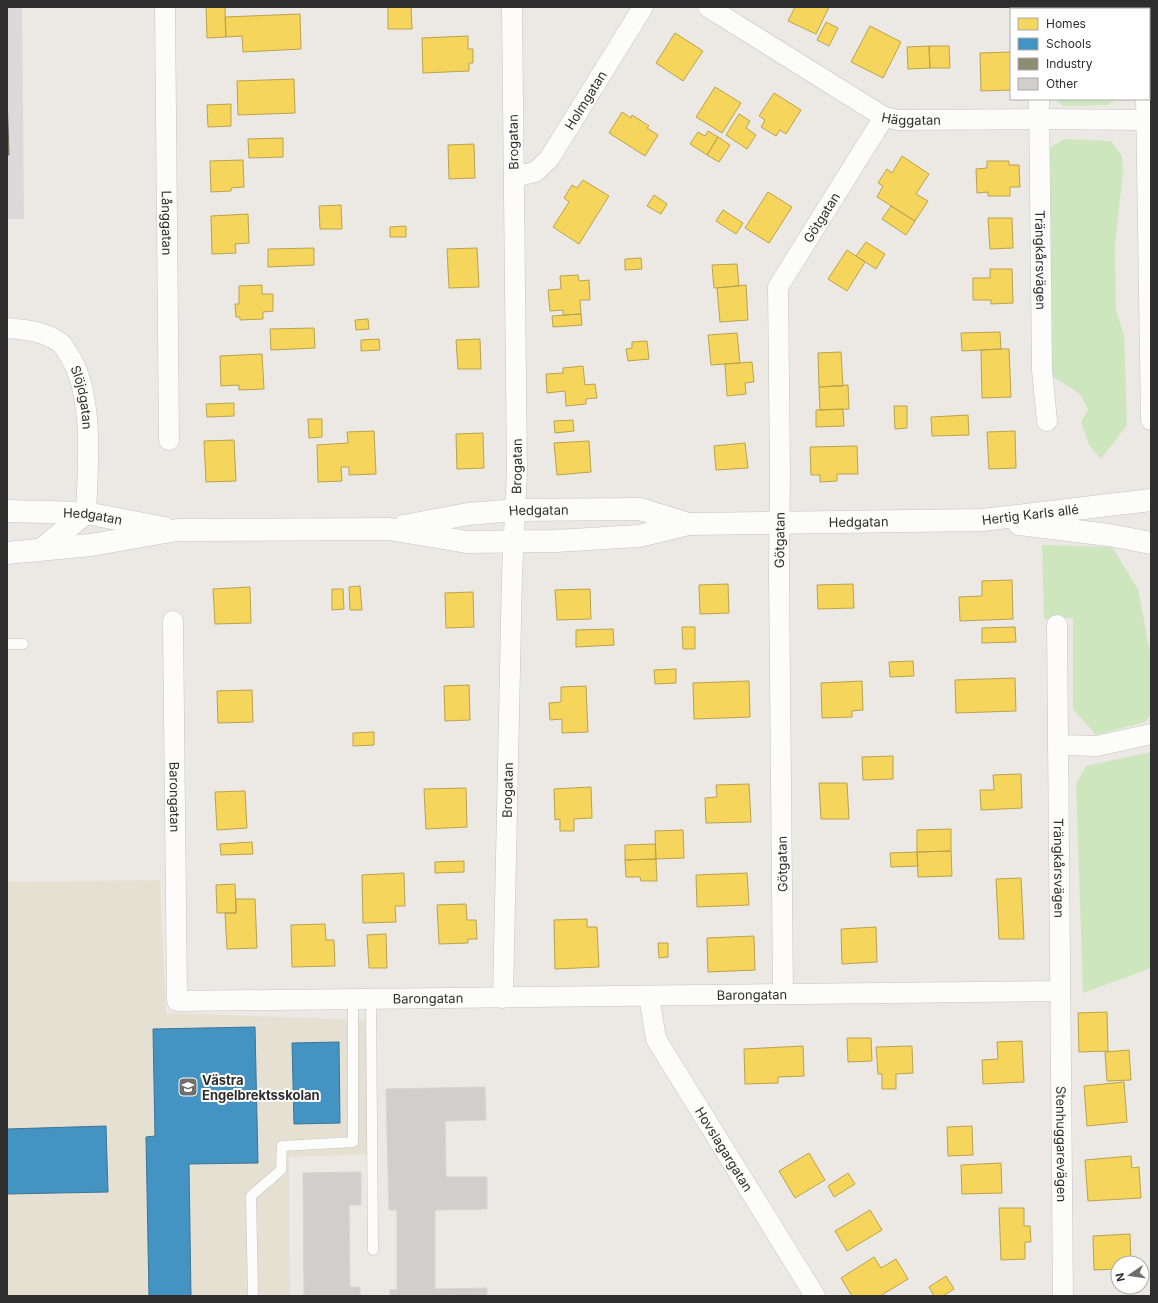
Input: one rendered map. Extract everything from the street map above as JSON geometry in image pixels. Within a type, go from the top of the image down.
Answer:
[{"type":"main road","name":"Hertig Karls allé","points":[[982,520],[1151,500]]},
{"type":"main road","name":"Hedgatan","points":[[389,529],[468,514],[515,510],[640,509],[688,524]]},
{"type":"main road","name":"Hedgatan","points":[[7,511],[86,513],[177,530]]},
{"type":"main road","points":[[43,548],[86,513]]},
{"type":"main road","name":"Hedgatan","points":[[7,553],[43,548],[91,546],[177,530],[389,529],[467,542],[639,536],[688,524],[982,520]]},
{"type":"main road","name":"Hertig Karls allé","points":[[982,520],[1109,535],[1151,543]]},
{"type":"street","name":"Långgatan","points":[[165,7],[169,440]]},
{"type":"street","name":"Brogatan","points":[[503,998],[517,472],[512,7]]},
{"type":"street","name":"Holmgatan","points":[[514,177],[535,172],[549,160],[643,7]]},
{"type":"street","name":"Häggatan","points":[[708,7],[884,117],[899,120],[1039,118],[1147,120]]},
{"type":"street","name":"Trängkårsvägen","points":[[1039,100],[1042,370],[1047,422]]},
{"type":"street","points":[[1146,100],[1151,420]]},
{"type":"street","name":"Götgatan","points":[[783,994],[778,288],[884,117]]},
{"type":"street","name":"Slöjdgatan","points":[[7,328],[40,332],[61,343],[74,361],[81,384],[86,416],[88,454],[86,513]]},
{"type":"street","name":"Barongatan","points":[[173,621],[177,1001],[1060,992]]},
{"type":"street","name":"Trängkårsvägen","points":[[1056,625],[1060,992]]},
{"type":"street","points":[[1058,745],[1097,746],[1151,734]]},
{"type":"street","name":"Stenhuggarevägen","points":[[1060,992],[1063,1296]]},
{"type":"street","name":"Hovslagargatan","points":[[649,996],[656,1039],[814,1296]]},
{"type":"lane","points":[[7,644],[23,644]]},
{"type":"lane","points":[[362,999],[373,1250]]},
{"type":"lane","points":[[253,1296],[252,1196],[281,1170],[282,1146],[353,1142],[362,999]]},
{"type":"shaded area","points":[[7,7],[22,7],[24,219],[7,219]]},
{"type":"shaded area","name":"Västra Engelbrektsskolan","points":[[160,880],[166,1013],[369,1020],[369,1154],[289,1157],[290,1296],[7,1296],[7,882]]},
{"type":"green space","points":[[1048,7],[1129,7],[1129,8]]},
{"type":"green space","points":[[1057,100],[1116,100],[1108,105],[1063,106]]},
{"type":"green space","points":[[1064,139],[1111,141],[1122,156],[1123,172],[1115,245],[1116,310],[1124,335],[1127,425],[1101,459],[1089,445],[1081,421],[1088,410],[1080,394],[1052,376],[1050,148]]},
{"type":"green space","points":[[1042,545],[1112,547],[1138,589],[1151,658],[1151,714],[1145,722],[1096,735],[1073,709],[1073,618],[1044,619]]},
{"type":"green space","points":[[1151,752],[1151,968],[1083,993],[1076,784],[1086,766]]},
{"type":"building: Homes","points":[[206,7],[225,7],[226,37],[207,38]]},
{"type":"building: Homes","points":[[388,7],[411,7],[412,29],[388,29]]},
{"type":"building: Homes","points":[[795,7],[829,7],[816,34],[788,21]]},
{"type":"building: Homes","points":[[300,14],[301,49],[243,52],[242,36],[226,37],[225,17]]},
{"type":"building: Homes","points":[[826,22],[838,28],[829,46],[817,40]]},
{"type":"building: Homes","points":[[870,26],[901,42],[883,78],[851,62]]},
{"type":"building: Homes","points":[[675,33],[703,51],[683,81],[656,63]]},
{"type":"building: Homes","points":[[468,36],[468,49],[473,49],[473,63],[469,63],[469,71],[423,73],[422,38]]},
{"type":"building: Homes","points":[[929,46],[930,68],[908,69],[907,47]]},
{"type":"building: Homes","points":[[929,46],[949,46],[950,68],[930,68]]},
{"type":"building: Homes","points":[[1010,52],[1010,90],[981,91],[980,53]]},
{"type":"building: Homes","points":[[294,79],[295,113],[238,115],[237,81]]},
{"type":"building: Homes","points":[[715,87],[741,103],[722,133],[696,117]]},
{"type":"building: Homes","points":[[774,93],[801,110],[786,134],[780,130],[776,136],[761,127],[765,120],[759,116]]},
{"type":"building: Homes","points":[[231,104],[231,126],[208,127],[207,105]]},
{"type":"building: Homes","points":[[622,112],[631,118],[632,115],[649,126],[647,128],[658,135],[645,156],[609,133]]},
{"type":"building: Homes","points":[[739,114],[750,121],[746,128],[756,135],[747,149],[726,135]]},
{"type":"building: Homes","points":[[708,131],[718,137],[707,155],[690,144],[698,132],[705,136]]},
{"type":"building: Homes","points":[[718,137],[730,145],[719,162],[707,155]]},
{"type":"building: Homes","points":[[283,138],[283,157],[249,158],[248,139]]},
{"type":"building: Homes","points":[[474,144],[475,178],[449,179],[448,145]]},
{"type":"building: Homes","points":[[902,156],[929,174],[916,194],[928,201],[915,221],[877,197],[883,186],[878,183],[887,169],[892,173]]},
{"type":"building: Homes","points":[[243,160],[244,187],[231,188],[231,191],[211,192],[210,161]]},
{"type":"building: Homes","points":[[987,161],[1009,161],[1009,165],[1019,165],[1020,187],[1010,187],[1010,196],[988,196],[988,192],[977,193],[976,169],[987,168]]},
{"type":"building: Homes","points":[[583,180],[609,196],[579,244],[553,227],[569,202],[564,198],[572,185],[577,188]]},
{"type":"building: Homes","points":[[768,192],[792,207],[769,243],[745,228]]},
{"type":"building: Homes","points":[[654,195],[667,204],[661,214],[647,206]]},
{"type":"building: Homes","points":[[341,205],[342,229],[320,229],[319,206]]},
{"type":"building: Homes","points":[[891,206],[915,221],[906,235],[882,219]]},
{"type":"building: Homes","points":[[723,210],[743,223],[736,234],[716,221]]},
{"type":"building: Homes","points":[[248,214],[249,243],[235,244],[236,253],[212,254],[211,216]]},
{"type":"building: Homes","points":[[988,218],[1012,218],[1013,248],[990,249]]},
{"type":"building: Homes","points":[[406,226],[406,237],[390,237],[390,227]]},
{"type":"building: Homes","points":[[866,242],[885,254],[876,269],[856,256]]},
{"type":"building: Homes","points":[[314,248],[314,265],[268,267],[268,249]]},
{"type":"building: Homes","points":[[477,248],[479,287],[449,288],[447,249]]},
{"type":"building: Homes","points":[[847,250],[865,262],[847,291],[828,279]]},
{"type":"building: Homes","points":[[641,258],[642,269],[625,270],[625,259]]},
{"type":"building: Homes","points":[[737,264],[739,286],[714,288],[712,265]]},
{"type":"building: Homes","points":[[990,269],[1012,269],[1013,303],[991,304],[991,300],[973,300],[973,278],[990,278]]},
{"type":"building: Homes","points":[[578,275],[579,281],[589,280],[590,300],[580,300],[581,314],[563,315],[563,310],[550,311],[548,290],[561,289],[560,276]]},
{"type":"building: Homes","points":[[262,285],[262,294],[273,294],[273,311],[263,312],[263,319],[240,320],[240,317],[236,317],[235,304],[239,304],[239,286]]},
{"type":"building: Homes","points":[[746,285],[748,320],[720,322],[717,288]]},
{"type":"building: Homes","points":[[581,314],[582,325],[553,327],[552,316]]},
{"type":"building: Homes","points":[[368,319],[369,329],[356,330],[355,320]]},
{"type":"building: Homes","points":[[314,328],[315,348],[271,350],[270,329]]},
{"type":"building: Homes","points":[[1000,332],[1001,349],[962,351],[961,333]]},
{"type":"building: Homes","points":[[737,333],[740,363],[711,365],[708,335]]},
{"type":"building: Homes","points":[[379,339],[380,350],[361,351],[361,340]]},
{"type":"building: Homes","points":[[480,339],[481,369],[458,369],[456,340]]},
{"type":"building: Homes","points":[[647,341],[649,359],[628,361],[626,349],[632,348],[632,342]]},
{"type":"building: Homes","points":[[1009,349],[1011,397],[982,398],[981,350]]},
{"type":"building: Homes","points":[[841,352],[843,386],[819,387],[818,353]]},
{"type":"building: Homes","points":[[262,354],[264,389],[239,390],[239,385],[221,386],[220,356]]},
{"type":"building: Homes","points":[[752,362],[754,382],[745,383],[746,394],[727,396],[725,364]]},
{"type":"building: Homes","points":[[583,366],[585,385],[595,384],[597,398],[586,399],[586,404],[566,406],[565,391],[547,393],[546,374],[563,373],[563,368]]},
{"type":"building: Homes","points":[[848,385],[849,409],[820,410],[819,387]]},
{"type":"building: Homes","points":[[234,403],[234,416],[207,417],[206,404]]},
{"type":"building: Homes","points":[[894,406],[907,406],[907,428],[895,429]]},
{"type":"building: Homes","points":[[843,409],[844,426],[816,427],[816,410]]},
{"type":"building: Homes","points":[[968,415],[969,435],[932,436],[931,417]]},
{"type":"building: Homes","points":[[308,419],[322,419],[322,437],[309,438]]},
{"type":"building: Homes","points":[[573,420],[574,431],[555,433],[554,421]]},
{"type":"building: Homes","points":[[374,431],[376,474],[349,475],[349,467],[341,467],[342,481],[318,482],[317,445],[348,443],[347,432]]},
{"type":"building: Homes","points":[[1015,431],[1016,468],[989,469],[987,432]]},
{"type":"building: Homes","points":[[483,433],[484,468],[457,469],[456,434]]},
{"type":"building: Homes","points":[[234,440],[236,481],[206,482],[204,441]]},
{"type":"building: Homes","points":[[589,441],[591,472],[557,475],[554,443]]},
{"type":"building: Homes","points":[[745,443],[748,468],[716,470],[714,446]]},
{"type":"building: Homes","points":[[857,446],[858,474],[837,474],[837,481],[820,482],[820,475],[811,475],[810,447]]},
{"type":"building: Homes","points":[[1012,580],[1013,619],[960,621],[959,597],[982,596],[982,581]]},
{"type":"building: Homes","points":[[728,584],[729,613],[700,614],[699,585]]},
{"type":"building: Homes","points":[[853,584],[854,608],[818,609],[817,585]]},
{"type":"building: Homes","points":[[360,586],[362,610],[350,610],[349,587]]},
{"type":"building: Homes","points":[[250,587],[251,623],[215,624],[213,589]]},
{"type":"building: Homes","points":[[332,589],[343,589],[344,609],[332,610]]},
{"type":"building: Homes","points":[[590,589],[591,619],[557,620],[555,590]]},
{"type":"building: Homes","points":[[473,592],[474,627],[446,628],[445,593]]},
{"type":"building: Homes","points":[[682,627],[695,627],[695,649],[683,649]]},
{"type":"building: Homes","points":[[1015,627],[1016,642],[982,643],[982,628]]},
{"type":"building: Homes","points":[[613,629],[614,645],[576,647],[576,630]]},
{"type":"building: Homes","points":[[913,661],[914,676],[890,677],[889,662]]},
{"type":"building: Homes","points":[[676,669],[676,683],[655,684],[654,670]]},
{"type":"building: Homes","points":[[1015,678],[1016,711],[956,713],[955,680]]},
{"type":"building: Homes","points":[[749,681],[750,717],[694,719],[693,683]]},
{"type":"building: Homes","points":[[862,681],[863,710],[852,711],[852,717],[822,718],[821,683]]},
{"type":"building: Homes","points":[[469,685],[470,720],[445,721],[444,686]]},
{"type":"building: Homes","points":[[586,686],[588,732],[562,733],[562,719],[550,720],[549,703],[561,702],[561,687]]},
{"type":"building: Homes","points":[[252,690],[253,722],[218,723],[217,691]]},
{"type":"building: Homes","points":[[374,732],[374,745],[353,746],[353,733]]},
{"type":"building: Homes","points":[[893,756],[893,779],[863,780],[862,757]]},
{"type":"building: Homes","points":[[1021,774],[1022,808],[981,810],[980,790],[994,790],[993,775]]},
{"type":"building: Homes","points":[[819,783],[847,783],[849,819],[821,819]]},
{"type":"building: Homes","points":[[749,784],[751,822],[706,823],[705,798],[717,797],[716,785]]},
{"type":"building: Homes","points":[[591,787],[592,818],[574,819],[574,831],[560,831],[560,819],[555,820],[554,789]]},
{"type":"building: Homes","points":[[466,788],[467,827],[426,829],[424,789]]},
{"type":"building: Homes","points":[[245,791],[247,828],[217,830],[215,792]]},
{"type":"building: Homes","points":[[951,829],[951,851],[917,852],[917,830]]},
{"type":"building: Homes","points":[[683,830],[684,858],[656,859],[655,831]]},
{"type":"building: Homes","points":[[252,842],[253,854],[221,855],[220,844]]},
{"type":"building: Homes","points":[[655,844],[656,859],[625,860],[625,845]]},
{"type":"building: Homes","points":[[951,851],[952,876],[918,877],[917,852]]},
{"type":"building: Homes","points":[[917,852],[918,866],[891,867],[890,853]]},
{"type":"building: Homes","points":[[656,859],[657,881],[641,881],[640,877],[626,877],[625,860]]},
{"type":"building: Homes","points":[[464,861],[464,872],[435,873],[435,862]]},
{"type":"building: Homes","points":[[404,873],[405,906],[395,906],[396,922],[363,923],[362,875]]},
{"type":"building: Homes","points":[[747,873],[749,905],[697,907],[696,875]]},
{"type":"building: Homes","points":[[1021,878],[1024,939],[999,939],[996,879]]},
{"type":"building: Homes","points":[[235,884],[236,913],[217,913],[216,885]]},
{"type":"building: Homes","points":[[236,899],[255,899],[257,948],[227,949],[225,913],[236,913]]},
{"type":"building: Homes","points":[[466,904],[467,920],[476,920],[477,939],[468,939],[468,943],[439,944],[437,905]]},
{"type":"building: Homes","points":[[587,919],[587,927],[597,927],[599,967],[555,969],[554,920]]},
{"type":"building: Homes","points":[[325,924],[326,940],[334,940],[335,966],[292,967],[291,925]]},
{"type":"building: Homes","points":[[876,927],[877,962],[842,964],[841,929]]},
{"type":"building: Homes","points":[[386,934],[387,968],[369,968],[367,935]]},
{"type":"building: Homes","points":[[754,936],[755,970],[708,972],[707,938]]},
{"type":"building: Homes","points":[[658,943],[668,943],[668,957],[659,958]]},
{"type":"building: Homes","points":[[1107,1012],[1108,1051],[1079,1052],[1078,1013]]},
{"type":"building: Homes","points":[[847,1038],[871,1038],[872,1061],[848,1062]]},
{"type":"building: Homes","points":[[1022,1041],[1024,1082],[983,1084],[982,1060],[998,1059],[997,1042]]},
{"type":"building: Homes","points":[[803,1046],[804,1076],[778,1077],[778,1083],[745,1084],[744,1049]]},
{"type":"building: Homes","points":[[912,1046],[913,1073],[896,1074],[896,1089],[882,1089],[882,1074],[878,1074],[876,1047]]},
{"type":"building: Homes","points":[[1129,1050],[1131,1080],[1107,1081],[1105,1052]]},
{"type":"building: Homes","points":[[1124,1082],[1127,1122],[1087,1126],[1084,1086]]},
{"type":"building: Homes","points":[[972,1126],[973,1155],[948,1156],[947,1127]]},
{"type":"building: Homes","points":[[809,1153],[825,1180],[795,1198],[779,1171]]},
{"type":"building: Homes","points":[[1131,1156],[1132,1168],[1139,1167],[1141,1198],[1088,1201],[1085,1160]]},
{"type":"building: Homes","points":[[1001,1163],[1002,1193],[962,1194],[961,1165]]},
{"type":"building: Homes","points":[[848,1173],[855,1184],[834,1197],[828,1186]]},
{"type":"building: Homes","points":[[999,1208],[1024,1208],[1024,1226],[1030,1226],[1031,1242],[1025,1242],[1025,1259],[1001,1260]]},
{"type":"building: Homes","points":[[870,1210],[882,1230],[847,1251],[835,1231]]},
{"type":"building: Homes","points":[[1130,1234],[1131,1255],[1110,1255],[1110,1269],[1094,1270],[1093,1236]]},
{"type":"building: Homes","points":[[874,1257],[881,1268],[896,1259],[908,1279],[880,1296],[852,1296],[841,1278]]},
{"type":"building: Homes","points":[[946,1276],[954,1289],[943,1296],[934,1296],[929,1287]]},
{"type":"building: Schools","points":[[255,1027],[258,1163],[189,1164],[191,1296],[149,1296],[146,1137],[155,1136],[153,1029]]},
{"type":"building: Schools","points":[[339,1042],[340,1123],[294,1124],[292,1043]]},
{"type":"building: Schools","points":[[106,1126],[108,1192],[7,1194],[7,1129]]},
{"type":"building: Industry","points":[[7,95],[9,155],[7,155]]},
{"type":"building: Other","points":[[485,1087],[486,1120],[445,1121],[446,1177],[487,1177],[487,1209],[435,1210],[435,1289],[487,1288],[487,1296],[390,1296],[390,1290],[397,1290],[397,1210],[389,1210],[386,1089]]},
{"type":"building: Other","points":[[361,1172],[361,1205],[349,1205],[350,1287],[360,1287],[360,1296],[304,1296],[303,1173]]},
{"type":"place","name":"Västra Engelbrektsskolan","points":[[188,1087]]}]
